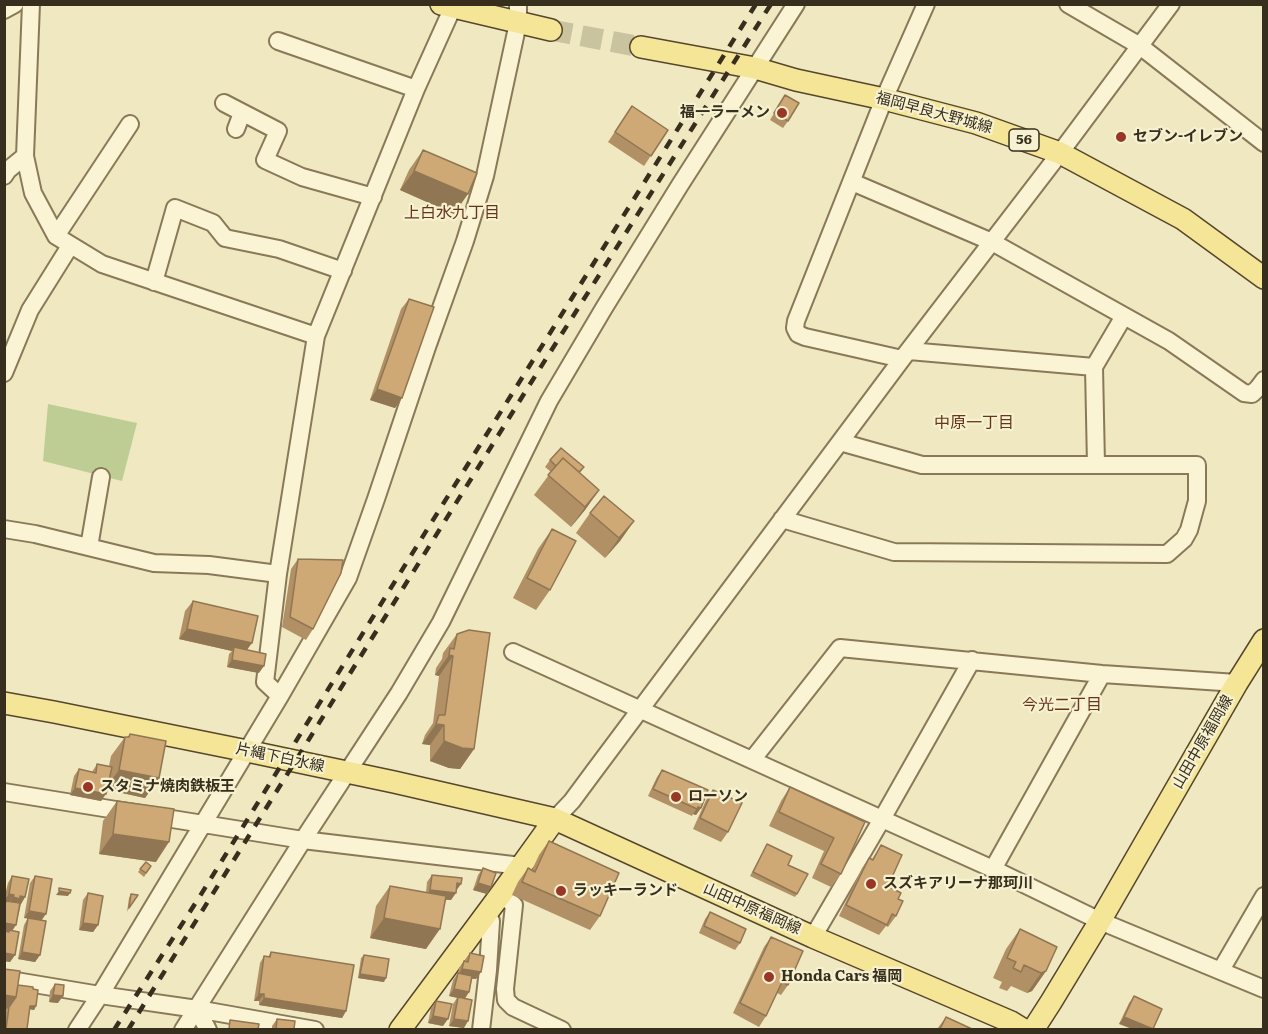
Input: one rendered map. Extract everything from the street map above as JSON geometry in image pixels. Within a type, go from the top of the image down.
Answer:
[{"type":"main road","points":[[449,5],[518,14],[551,30]]},
{"type":"main road","name":"福岡早良大野城線","points":[[641,47],[755,68],[796,80],[884,99],[976,123],[1060,153],[1183,219],[1263,278]]},
{"type":"main road","name":"山田中原福岡線","points":[[1033,1029],[1100,921],[1263,640]]},
{"type":"main road","name":"片縄下白水線","points":[[4,704],[247,751],[555,819]]},
{"type":"main road","points":[[400,1029],[555,819]]},
{"type":"main road","name":"山田中原福岡線","points":[[555,819],[813,937],[1024,1029]]},
{"type":"street","points":[[4,10],[15,4]]},
{"type":"street","points":[[31,4],[25,156],[33,194],[63,241],[102,264],[316,336]]},
{"type":"street","points":[[183,1029],[399,693],[441,622],[549,401],[680,185],[796,4]]},
{"type":"street","points":[[926,4],[884,99],[795,328],[798,334],[805,337],[905,355],[1094,367]]},
{"type":"street","points":[[1068,4],[1140,46],[1263,143]]},
{"type":"street","points":[[555,819],[572,801],[1171,4]]},
{"type":"street","points":[[280,696],[265,682],[278,574],[316,336],[449,5]]},
{"type":"street","points":[[77,1029],[100,995],[247,751],[348,578],[465,241],[485,176],[518,14]]},
{"type":"street","points":[[278,41],[416,89]]},
{"type":"street","points":[[224,103],[278,131],[265,160],[302,177],[373,197]]},
{"type":"street","points":[[236,129],[242,113]]},
{"type":"street","points":[[4,373],[30,310],[63,241],[130,124]]},
{"type":"street","points":[[4,176],[25,156]]},
{"type":"street","points":[[852,182],[992,242],[1169,340],[1244,393],[1252,394],[1263,380]]},
{"type":"street","points":[[154,282],[175,208],[213,223],[225,238],[279,249],[343,271]]},
{"type":"street","points":[[1096,465],[1094,367],[1124,316]]},
{"type":"street","points":[[782,519],[894,552],[1167,554],[1184,539],[1189,530],[1197,501],[1197,465],[922,465],[840,442]]},
{"type":"street","points":[[89,547],[101,477]]},
{"type":"street","points":[[5,526],[154,563],[209,565],[278,574]]},
{"type":"street","points":[[752,760],[840,648],[1102,674],[1237,683]]},
{"type":"street","points":[[513,652],[882,819],[1100,921],[1263,989]]},
{"type":"street","points":[[813,937],[972,660]]},
{"type":"street","points":[[993,870],[1102,674]]},
{"type":"street","points":[[4,792],[303,840],[521,866]]},
{"type":"street","points":[[501,894],[514,905],[505,989],[506,1000],[513,1007],[562,1029]]},
{"type":"street","points":[[1221,970],[1263,896]]},
{"type":"street","points":[[481,1029],[491,921],[486,914]]},
{"type":"street","points":[[4,979],[315,1029]]},
{"type":"street","points":[[197,1009],[208,1029]]},
{"type":"green space","points":[[48,404],[137,423],[122,481],[43,461]]},
{"type":"building","points":[[785,95],[799,103],[788,121],[774,113]]},
{"type":"building","points":[[632,106],[668,130],[651,156],[615,132]]},
{"type":"building","points":[[423,150],[477,173],[468,194],[414,171]]},
{"type":"building","points":[[409,299],[434,307],[402,398],[377,389]]},
{"type":"building","points":[[561,448],[584,467],[579,472],[563,458],[556,466],[550,460]]},
{"type":"building","points":[[563,458],[599,490],[585,507],[548,475]]},
{"type":"building","points":[[604,496],[634,521],[619,538],[590,513]]},
{"type":"building","points":[[552,529],[576,541],[550,590],[527,578]]},
{"type":"building","points":[[298,559],[343,560],[341,573],[313,629],[290,617]]},
{"type":"building","points":[[193,601],[258,616],[252,643],[187,629]]},
{"type":"building","points":[[469,630],[490,633],[474,749],[462,748],[444,741],[444,725],[436,724],[439,715],[445,715],[453,656],[449,655],[450,648],[454,649],[457,634]]},
{"type":"building","points":[[234,647],[266,654],[264,666],[232,660]]},
{"type":"building","points":[[130,734],[166,741],[159,778],[119,770],[125,737],[129,737]]},
{"type":"building","points":[[97,764],[112,767],[106,794],[75,788],[79,769],[96,773]]},
{"type":"building","points":[[662,770],[708,790],[701,808],[697,809],[653,789]]},
{"type":"building","points":[[790,787],[865,822],[841,874],[821,864],[834,838],[779,812]]},
{"type":"building","points":[[713,790],[742,803],[728,832],[700,818]]},
{"type":"building","points":[[117,801],[174,809],[169,842],[113,834]]},
{"type":"building","name":"ラッキーランド","points":[[549,841],[619,873],[600,916],[522,882],[528,868],[535,872]]},
{"type":"building","points":[[767,844],[792,856],[788,865],[808,874],[797,894],[753,872]]},
{"type":"building","name":"スズキアリーナ那珂川","points":[[881,845],[902,855],[888,886],[901,893],[898,899],[903,901],[896,916],[892,914],[887,925],[846,905],[869,858],[873,860]]},
{"type":"building","points":[[146,862],[151,866],[146,873],[140,869]]},
{"type":"building","points":[[483,868],[496,873],[491,887],[478,883]]},
{"type":"building","points":[[432,875],[462,878],[461,884],[457,883],[456,893],[430,890]]},
{"type":"building","points":[[12,876],[29,879],[25,897],[20,896],[20,899],[9,894]]},
{"type":"building","points":[[35,876],[52,879],[46,914],[29,911]]},
{"type":"building","points":[[390,886],[446,896],[440,929],[384,918]]},
{"type":"building","points":[[59,888],[71,890],[70,893],[59,891]]},
{"type":"building","points":[[88,893],[103,896],[98,925],[83,923]]},
{"type":"building","points":[[131,894],[138,895],[129,908]]},
{"type":"building","points":[[6,901],[20,903],[16,925],[4,923]]},
{"type":"building","points":[[710,912],[746,929],[740,943],[704,926]]},
{"type":"building","points":[[28,918],[46,921],[40,955],[22,952]]},
{"type":"building","points":[[1020,929],[1057,947],[1046,971],[1041,973],[1024,965],[1021,972],[1013,968],[1016,962],[1007,958]]},
{"type":"building","points":[[9,930],[19,932],[15,955],[4,953],[4,931],[9,932]]},
{"type":"building","name":"Honda Cars 福岡","points":[[771,937],[803,951],[788,985],[782,982],[766,1016],[740,1003]]},
{"type":"building","points":[[271,952],[354,965],[346,1011],[264,998],[264,994],[259,994],[264,956],[270,957]]},
{"type":"building","points":[[470,953],[484,956],[481,972],[462,969],[464,961],[468,962]]},
{"type":"building","points":[[364,955],[389,959],[386,978],[360,974]]},
{"type":"building","points":[[4,969],[20,971],[16,997],[4,995]]},
{"type":"building","points":[[458,973],[472,976],[469,992],[454,989]]},
{"type":"building","points":[[55,984],[64,985],[63,996],[53,995]]},
{"type":"building","points":[[18,985],[38,990],[36,1006],[30,1006],[27,1029],[6,1029],[9,1007],[16,997]]},
{"type":"building","points":[[1134,996],[1162,1009],[1153,1029],[1124,1017]]},
{"type":"building","points":[[458,997],[472,1000],[468,1021],[454,1019]]},
{"type":"building","points":[[436,1001],[452,1004],[448,1019],[433,1016]]},
{"type":"building","points":[[946,1017],[972,1029],[940,1029]]},
{"type":"building","points":[[277,1019],[295,1021],[294,1029],[276,1029]]},
{"type":"building","points":[[230,1020],[259,1024],[258,1029],[229,1029]]},
{"type":"tunnel","points":[[551,30],[641,47]]},
{"type":"railway","points":[[114,1030],[200,896],[756,4]]},
{"type":"railway","points":[[128,1030],[537,373],[771,4]]},
{"type":"place","name":"福一ラーメン","points":[[782,113]]},
{"type":"place","name":"セブン-イレブン","points":[[1121,137]]},
{"type":"place","name":"スタミナ焼肉鉄板王","points":[[88,787]]},
{"type":"place","name":"ローソン","points":[[676,797]]},
{"type":"place","name":"スズキアリーナ那珂川","points":[[871,884]]},
{"type":"place","name":"ラッキーランド","points":[[561,891]]},
{"type":"place","name":"Honda Cars 福岡","points":[[769,977]]},
{"type":"district","name":"上白水九丁目","points":[[452,213]]},
{"type":"district","name":"中原一丁目","points":[[974,423]]},
{"type":"district","name":"今光二丁目","points":[[1062,705]]}]
